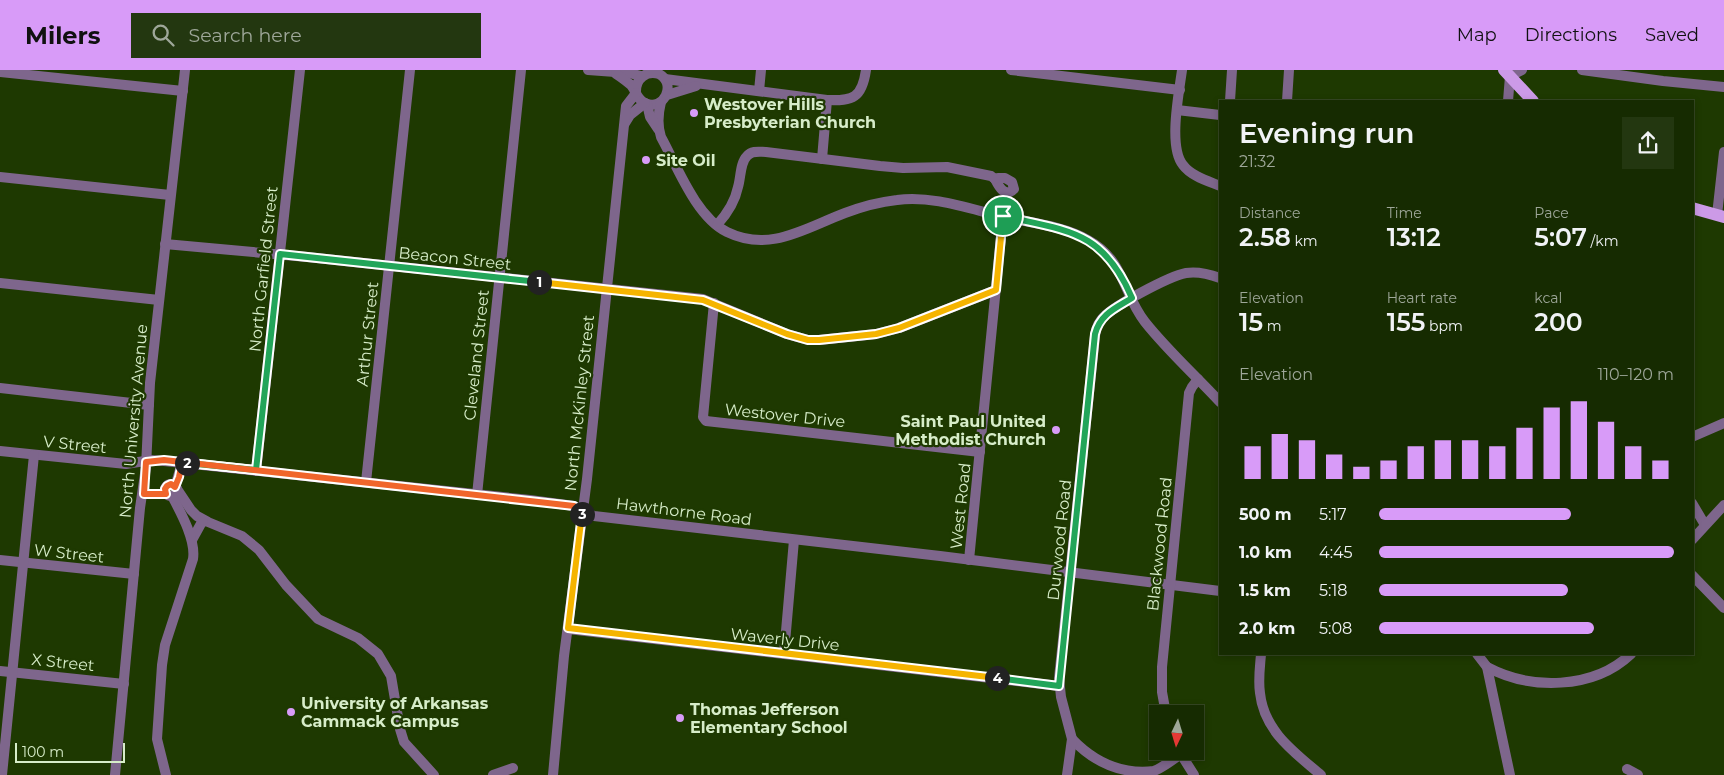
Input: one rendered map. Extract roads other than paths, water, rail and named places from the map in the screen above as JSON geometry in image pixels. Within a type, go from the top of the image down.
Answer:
[{"type":"main road","points":[[1512,72],[1532,100]]},
{"type":"main road","points":[[1694,209],[1720,216]]},
{"type":"street","name":"North University Avenue","points":[[115,775],[140,508],[144,494],[148,404],[185,70]]},
{"type":"street","name":"North Garfield Street","points":[[256,470],[300,70]]},
{"type":"street","name":"Arthur Street","points":[[366,482],[410,70]]},
{"type":"street","name":"Cleveland Street","points":[[477,495],[521,70]]},
{"type":"street","points":[[588,70],[616,74],[651,73],[702,85],[844,101],[854,96],[862,87],[866,70]]},
{"type":"street","points":[[759,91],[761,70]]},
{"type":"street","points":[[1011,70],[1067,74],[1180,90]]},
{"type":"street","points":[[1182,70],[1176,144],[1179,160],[1187,170],[1219,186]]},
{"type":"street","points":[[1230,100],[1232,70]]},
{"type":"street","points":[[1287,100],[1289,70]]},
{"type":"street","points":[[1582,70],[1724,87]]},
{"type":"street","points":[[0,72],[183,91]]},
{"type":"street","points":[[1508,100],[1512,72]]},
{"type":"street","points":[[636,92],[637,81],[644,73]]},
{"type":"street","points":[[616,74],[626,80],[640,100],[646,104],[654,105],[664,99],[702,85]]},
{"type":"street","points":[[659,130],[658,116],[667,84],[662,75]]},
{"type":"street","name":"North McKinley Street","points":[[553,775],[560,695],[587,479],[626,106],[636,92]]},
{"type":"street","points":[[822,159],[827,100]]},
{"type":"street","points":[[624,124],[630,116],[646,104]]},
{"type":"street","points":[[646,104],[650,117],[659,130],[702,211],[725,231],[746,238],[773,240],[789,236],[853,210],[877,203],[906,199],[933,201],[1060,229],[1091,242],[1103,251],[1124,280],[1138,314],[1219,401]]},
{"type":"street","points":[[1178,110],[1219,115]]},
{"type":"street","points":[[717,225],[727,213],[734,199],[743,165],[748,155],[754,152],[896,167],[947,167],[990,176],[995,179]]},
{"type":"street","points":[[1720,216],[1724,152]]},
{"type":"street","points":[[0,177],[170,195]]},
{"type":"street","name":"West Road","points":[[969,560],[1003,216]]},
{"type":"street","name":"Beacon Street","points":[[165,244],[280,254],[699,299],[714,303],[787,334],[808,340],[876,334],[899,328],[996,290]]},
{"type":"street","name":"Durwood Road","points":[[1067,775],[1072,739],[1059,686],[1095,334],[1099,322],[1107,313],[1132,298],[1179,275],[1202,273],[1219,278]]},
{"type":"street","points":[[0,283],[159,300]]},
{"type":"street","name":"Westover Drive","points":[[714,303],[703,417],[706,421],[980,452]]},
{"type":"street","name":"Blackwood Road","points":[[1164,705],[1162,675],[1189,394],[1198,379]]},
{"type":"street","points":[[0,388],[148,404]]},
{"type":"street","points":[[1694,436],[1724,423]]},
{"type":"street","name":"V Street","points":[[0,451],[126,464],[146,462]]},
{"type":"street","points":[[2,775],[34,454]]},
{"type":"street","name":"Hawthorne Road","points":[[146,462],[164,460],[574,506],[582,512],[594,516],[1219,591]]},
{"type":"street","points":[[166,775],[157,739],[162,665],[166,645],[193,560],[194,551],[192,540],[173,491],[182,463]]},
{"type":"street","points":[[144,494],[173,491]]},
{"type":"street","points":[[173,491],[203,520],[247,539],[263,554],[286,585],[318,619],[365,642],[378,654],[392,676],[400,730],[404,742],[434,775]]},
{"type":"street","points":[[1694,538],[1724,505]]},
{"type":"street","points":[[1694,506],[1705,524]]},
{"type":"street","points":[[192,540],[203,520]]},
{"type":"street","points":[[784,654],[794,540]]},
{"type":"street","name":"W Street","points":[[0,560],[134,574]]},
{"type":"street","points":[[1694,577],[1724,608]]},
{"type":"street","name":"Waverly Drive","points":[[568,628],[1059,686]]},
{"type":"street","points":[[1261,655],[1260,694],[1269,723],[1285,744],[1322,775]]},
{"type":"street","points":[[1478,655],[1487,667],[1510,775]]},
{"type":"street","points":[[1487,667],[1506,676],[1522,680],[1561,683],[1577,681],[1597,674],[1630,655]]},
{"type":"street","name":"X Street","points":[[0,671],[124,684]]},
{"type":"street","points":[[1072,739],[1096,762],[1112,770],[1139,774],[1155,770],[1170,760]]},
{"type":"street","points":[[1184,760],[1194,775]]},
{"type":"street","points":[[493,775],[513,768]]},
{"type":"street","points":[[1627,769],[1638,775]]},
{"type":"place","name":"Westover Hills Presbyterian Church","points":[[694,113]]},
{"type":"place","name":"Site Oil","points":[[646,160]]},
{"type":"place","name":"Saint Paul United Methodist Church","points":[[1056,430]]},
{"type":"place","name":"University of Arkansas Cammack Campus","points":[[291,712]]},
{"type":"place","name":"Thomas Jefferson Elementary School","points":[[680,718]]}]
